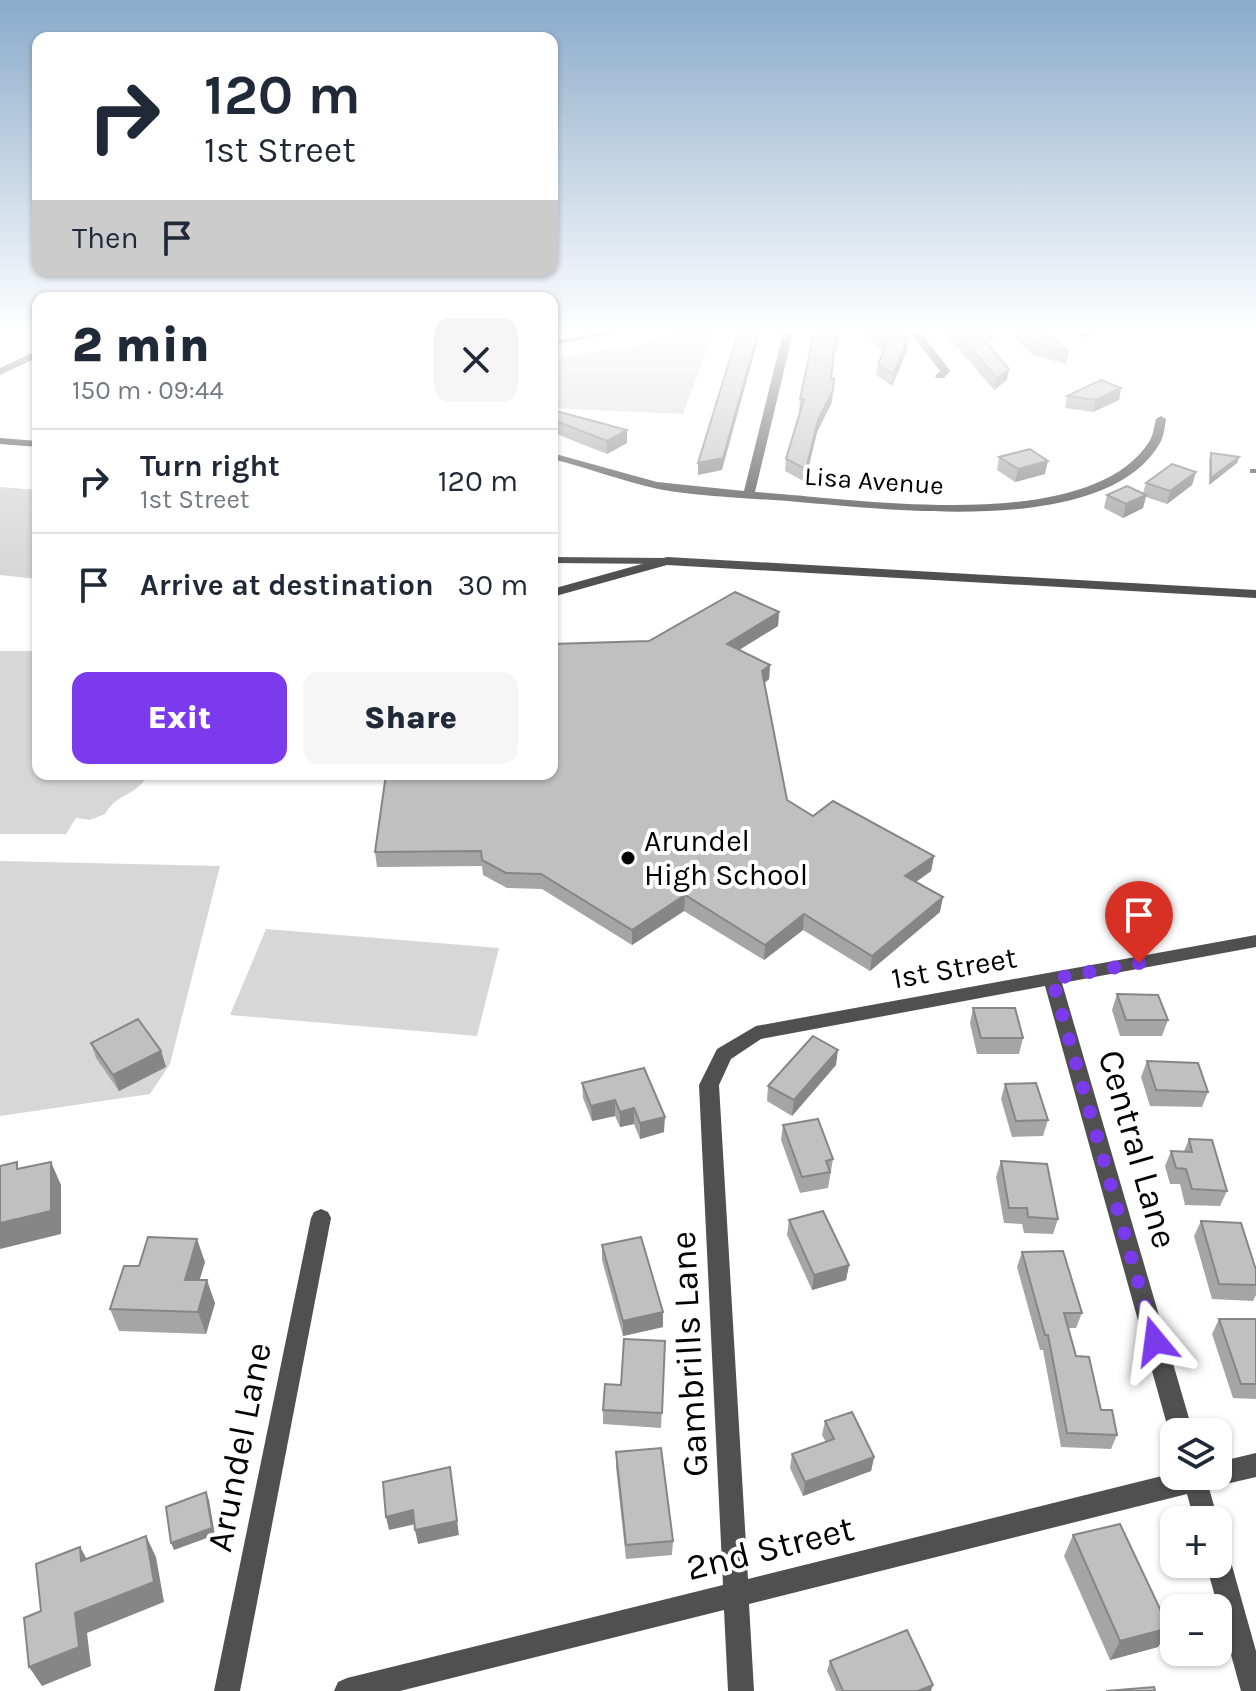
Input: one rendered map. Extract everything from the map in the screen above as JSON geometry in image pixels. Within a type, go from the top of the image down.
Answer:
[{"type":"street","points":[[749,494],[769,412]]},
{"type":"street","name":"Lisa Avenue","points":[[558,458],[660,486],[941,510],[995,508],[1082,492],[1132,468],[1155,441],[1161,419]]},
{"type":"street","points":[[0,441],[32,444]]},
{"type":"street","points":[[558,591],[667,561],[1256,594]]},
{"type":"street","name":"1st Street","points":[[756,1033],[1256,941]]},
{"type":"street","name":"Central Lane","points":[[1052,979],[1177,1418]]},
{"type":"street","name":"Gambrills Lane","points":[[741,1691],[709,1085],[724,1054],[756,1033]]},
{"type":"street","name":"Arundel Lane","points":[[227,1691],[321,1218]]},
{"type":"street","name":"2nd Street","points":[[1232,1471],[1256,1465]]},
{"type":"street","name":"2nd Street","points":[[347,1691],[1160,1488]]},
{"type":"street","points":[[1222,1578],[1254,1691]]},
{"type":"lane","points":[[558,560],[667,561]]},
{"type":"shaded area","points":[[637,412],[684,412],[683,414]]},
{"type":"shaded area","points":[[0,487],[32,490],[32,578],[0,575]]},
{"type":"shaded area","points":[[0,651],[32,651],[32,780],[144,780],[115,802],[105,814],[90,820],[76,818],[66,834],[0,834]]},
{"type":"shaded area","points":[[0,861],[220,866],[170,1064],[150,1094],[0,1116]]},
{"type":"shaded area","points":[[266,929],[499,948],[477,1036],[230,1015]]},
{"type":"building","points":[[558,412],[627,430],[607,441],[558,422]]},
{"type":"building","points":[[714,412],[736,412],[723,458],[698,463]]},
{"type":"building","points":[[800,412],[822,412],[806,469],[786,459]]},
{"type":"building","points":[[1030,449],[1048,461],[1018,469],[999,457]]},
{"type":"building","points":[[1211,453],[1239,457],[1211,478]]},
{"type":"building","points":[[1172,464],[1196,472],[1170,491],[1146,483]]},
{"type":"building","points":[[1127,486],[1146,495],[1126,504],[1107,495]]},
{"type":"building","name":"Arundel High School","points":[[735,592],[779,612],[727,644],[770,665],[762,671],[787,800],[813,816],[833,801],[934,856],[905,876],[943,897],[872,956],[804,914],[765,945],[685,895],[632,930],[541,874],[506,873],[482,860],[481,851],[375,852],[385,780],[558,780],[558,644],[649,641]]},
{"type":"building","points":[[1117,994],[1158,995],[1168,1020],[1126,1020]]},
{"type":"building","points":[[973,1008],[1015,1008],[1023,1038],[981,1038]]},
{"type":"building","points":[[138,1019],[161,1051],[113,1075],[91,1043]]},
{"type":"building","points":[[813,1036],[838,1050],[794,1100],[768,1086]]},
{"type":"building","points":[[1147,1061],[1198,1063],[1208,1092],[1156,1090]]},
{"type":"building","points":[[644,1068],[665,1117],[640,1123],[634,1108],[620,1112],[615,1100],[591,1106],[582,1083]]},
{"type":"building","points":[[1036,1083],[1048,1120],[1016,1121],[1005,1084]]},
{"type":"building","points":[[818,1119],[833,1159],[826,1161],[830,1172],[802,1177],[783,1125]]},
{"type":"building","points":[[1189,1139],[1212,1140],[1227,1191],[1192,1189],[1186,1169],[1176,1168],[1171,1151],[1192,1152]]},
{"type":"building","points":[[1001,1161],[1047,1164],[1058,1219],[1028,1217],[1027,1208],[1009,1208]]},
{"type":"building","points":[[17,1162],[17,1169],[51,1162],[51,1211],[0,1223],[0,1166]]},
{"type":"building","points":[[823,1211],[849,1265],[814,1275],[789,1220]]},
{"type":"building","points":[[1201,1221],[1241,1223],[1256,1270],[1256,1285],[1219,1284]]},
{"type":"building","points":[[148,1237],[197,1239],[185,1280],[207,1280],[198,1312],[110,1309],[124,1266],[139,1266]]},
{"type":"building","points":[[641,1237],[663,1312],[623,1321],[602,1245]]},
{"type":"building","points":[[1063,1251],[1082,1313],[1064,1313],[1076,1356],[1089,1357],[1101,1410],[1112,1410],[1117,1435],[1067,1433],[1048,1335],[1045,1335],[1022,1252]]},
{"type":"building","points":[[1219,1319],[1256,1319],[1256,1384],[1241,1384]]},
{"type":"building","points":[[624,1339],[665,1341],[662,1413],[603,1410],[605,1384],[621,1385]]},
{"type":"building","points":[[852,1412],[874,1457],[805,1482],[792,1454],[834,1439],[825,1421]]},
{"type":"building","points":[[661,1448],[673,1541],[626,1545],[616,1452]]},
{"type":"building","points":[[450,1467],[457,1521],[415,1530],[413,1510],[386,1517],[383,1482]]},
{"type":"building","points":[[206,1492],[212,1528],[171,1543],[166,1507]]},
{"type":"building","points":[[1120,1524],[1160,1609],[1160,1630],[1120,1641],[1073,1535]]},
{"type":"building","points":[[146,1536],[154,1582],[75,1613],[79,1647],[29,1667],[24,1618],[41,1611],[36,1564],[80,1547],[81,1561]]},
{"type":"building","points":[[907,1630],[933,1685],[918,1691],[843,1691],[830,1661]]},
{"type":"building","points":[[1154,1687],[1155,1691],[1106,1691]]},
{"type":"place","name":"Arundel High School","points":[[628,858]]},
{"type":"route","points":[[1139,963],[1052,979],[1155,1341]]}]
